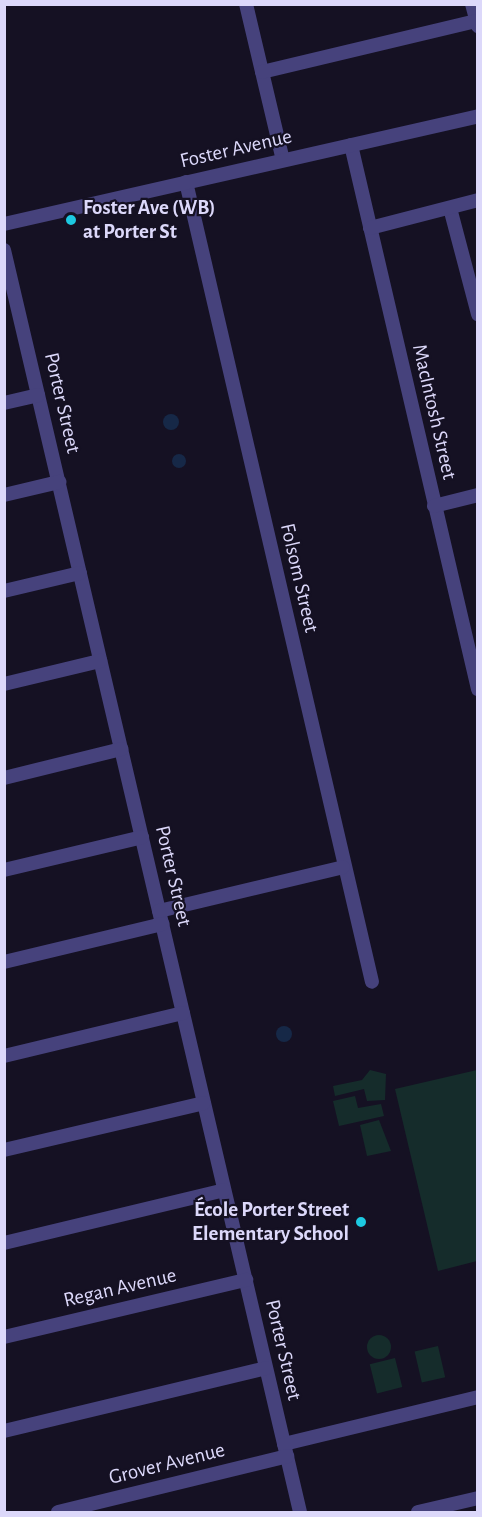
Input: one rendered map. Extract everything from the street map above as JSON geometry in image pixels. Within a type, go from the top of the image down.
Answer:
[{"type":"street","points":[[246,4],[283,160]]},
{"type":"street","points":[[262,72],[477,24],[472,4]]},
{"type":"street","name":"Foster Avenue","points":[[4,224],[477,116]]},
{"type":"street","name":"MacIntosh Street","points":[[351,145],[477,689]]},
{"type":"street","name":"Folsom Street","points":[[186,182],[372,982]]},
{"type":"street","points":[[370,228],[477,200]]},
{"type":"street","points":[[450,208],[477,314]]},
{"type":"street","name":"Porter Street","points":[[4,250],[11,311],[38,395],[59,482],[300,1512]]},
{"type":"street","points":[[4,403],[38,395]]},
{"type":"street","points":[[4,495],[59,482]]},
{"type":"street","points":[[434,506],[477,495]]},
{"type":"street","points":[[4,591],[80,573]]},
{"type":"street","points":[[4,684],[100,662]]},
{"type":"street","points":[[4,777],[121,749]]},
{"type":"street","points":[[4,870],[142,837]]},
{"type":"street","points":[[4,962],[344,867]]},
{"type":"street","points":[[4,1056],[183,1013]]},
{"type":"street","points":[[4,1150],[204,1103]]},
{"type":"street","points":[[4,1243],[224,1190]]},
{"type":"street","name":"Regan Avenue","points":[[4,1337],[246,1280]]},
{"type":"street","points":[[4,1431],[266,1368]]},
{"type":"street","name":"Grover Avenue","points":[[58,1512],[477,1397]]},
{"type":"street","points":[[418,1512],[477,1498]]},
{"type":"green space","points":[[370,1070],[386,1074],[385,1100],[367,1101],[364,1089],[335,1096],[333,1086],[362,1080]]},
{"type":"green space","points":[[477,1070],[477,1261],[438,1271],[395,1089]]},
{"type":"green space","points":[[355,1096],[358,1108],[381,1104],[384,1116],[339,1126],[333,1101]]},
{"type":"green space","points":[[379,1120],[391,1151],[367,1156],[360,1125]]},
{"type":"green space","points":[[379,1335],[384,1336],[390,1342],[390,1352],[384,1358],[379,1359],[374,1358],[368,1352],[367,1347],[368,1342],[374,1336]]},
{"type":"green space","points":[[438,1346],[445,1377],[422,1383],[415,1351]]},
{"type":"green space","points":[[395,1358],[402,1387],[377,1393],[370,1364]]},
{"type":"water","points":[[171,414],[179,422],[171,430],[163,422]]},
{"type":"water","points":[[179,454],[184,456],[186,461],[184,466],[179,468],[174,466],[172,461],[174,456]]},
{"type":"water","points":[[284,1026],[292,1034],[284,1042],[276,1034]]},
{"type":"place","name":"Foster Ave (WB) at Porter St","points":[[71,220]]},
{"type":"place","name":"École Porter Street Elementary School","points":[[361,1222]]}]
